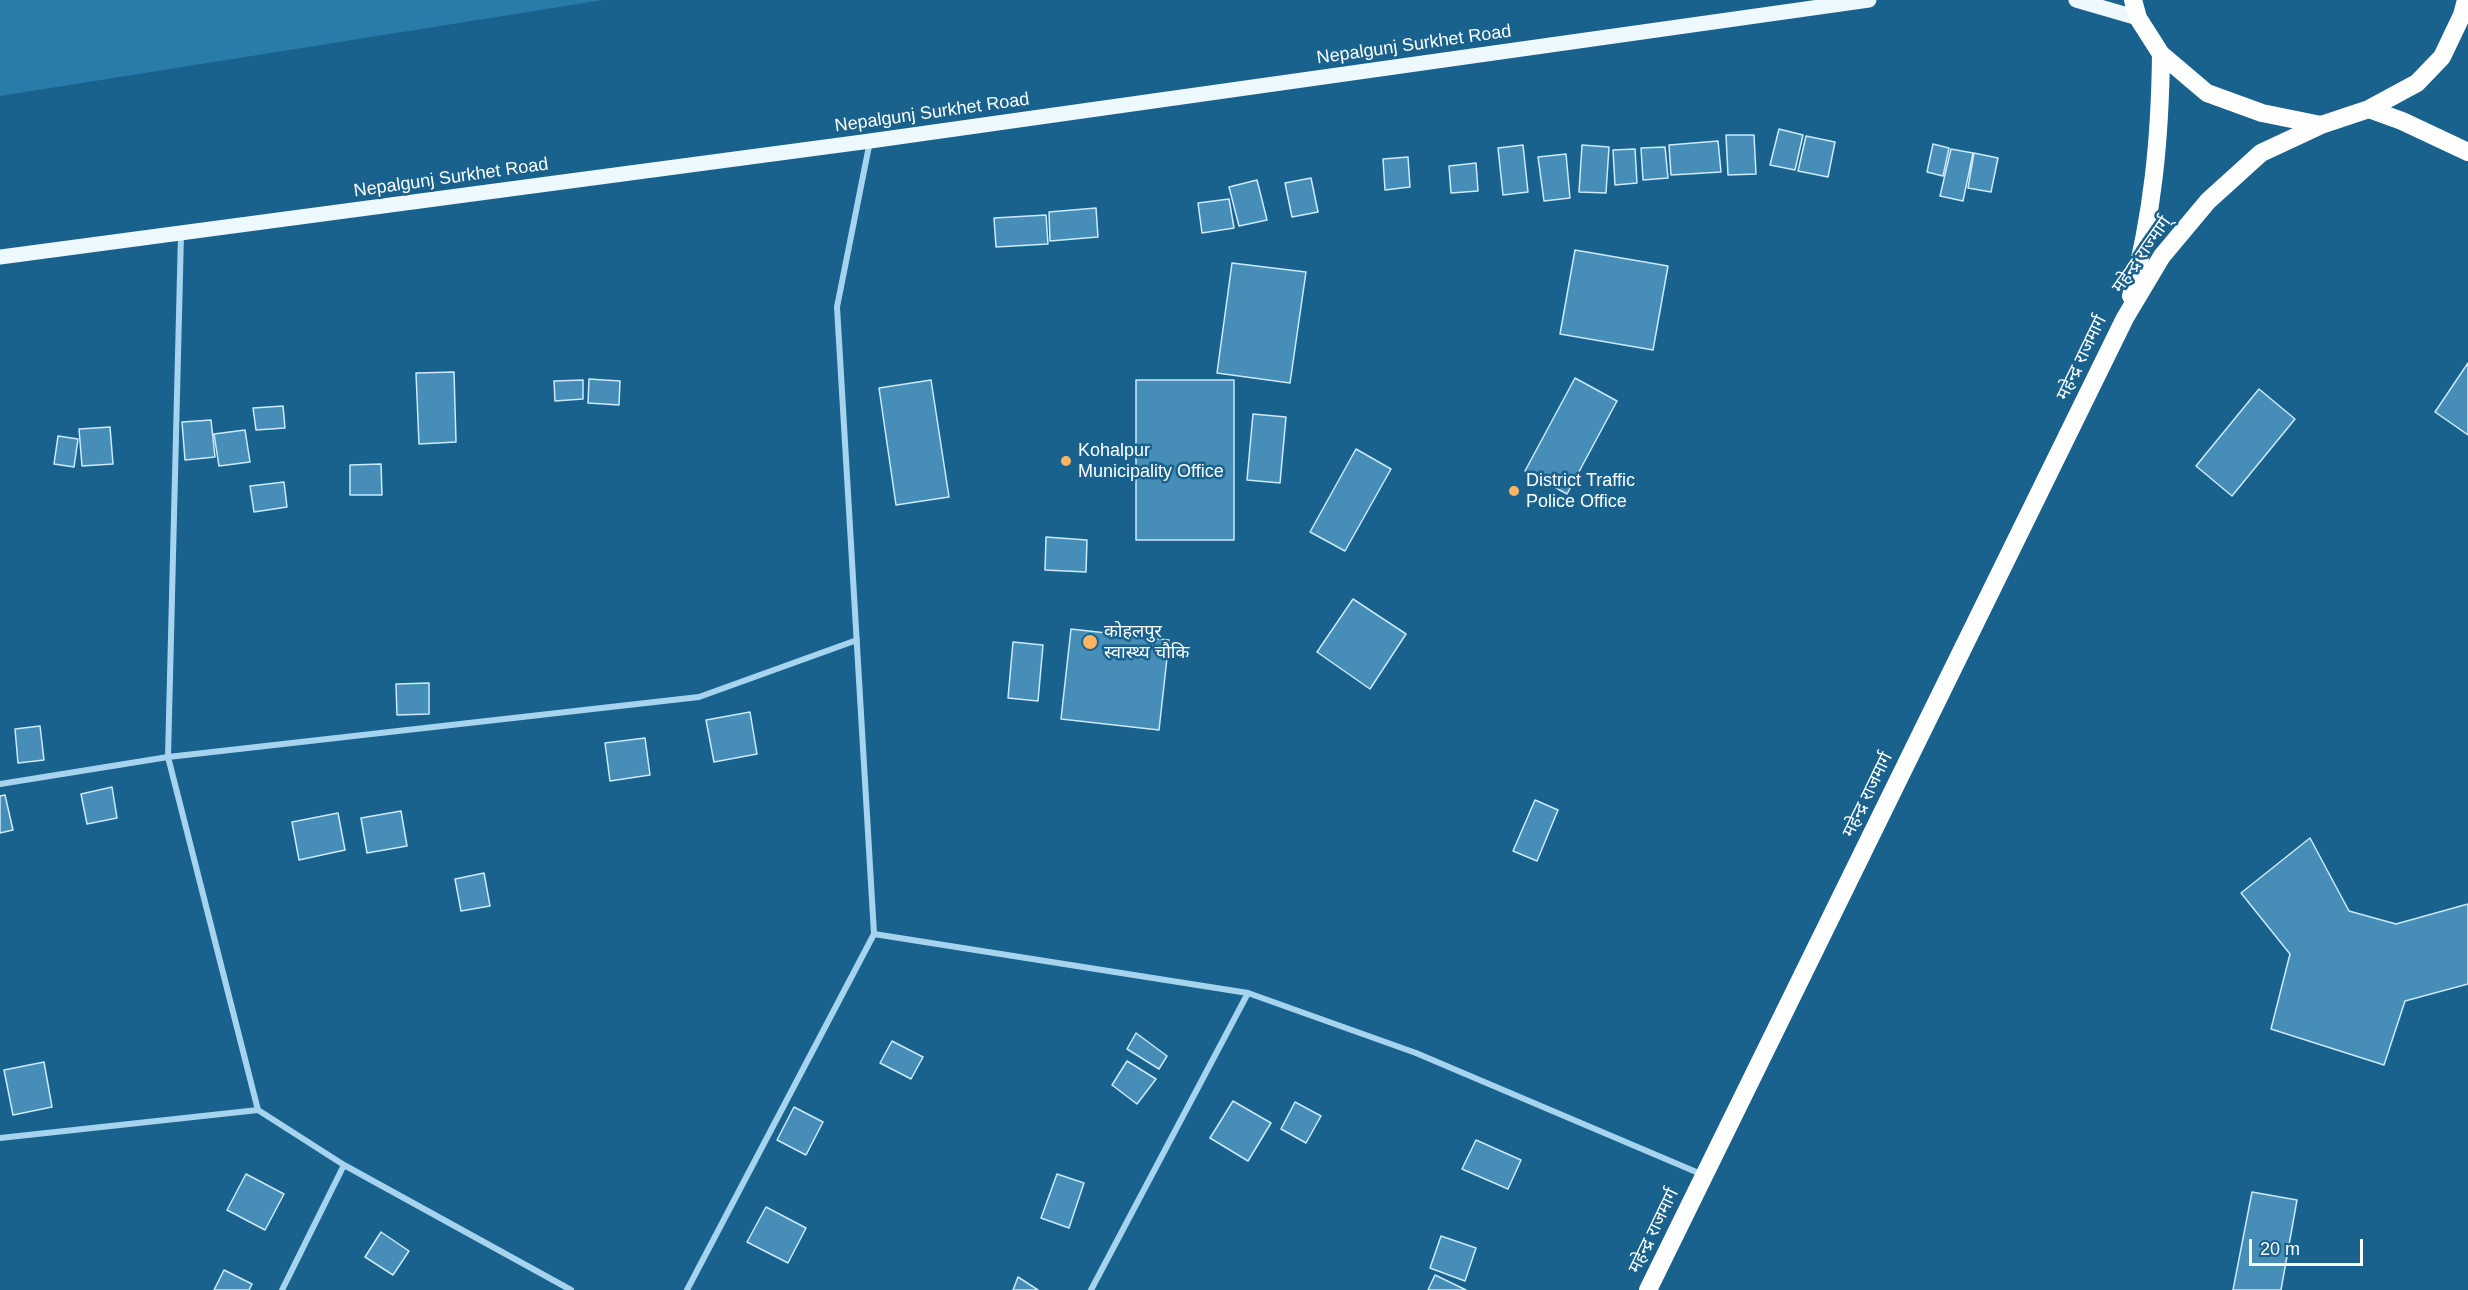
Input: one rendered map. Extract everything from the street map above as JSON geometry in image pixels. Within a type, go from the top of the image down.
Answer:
[{"type":"highway","points":[[2133,0],[2138,18],[2161,54],[2207,93],[2262,113],[2322,125]]},
{"type":"highway","name":"महेन्द्र राज्मार्ग्","points":[[2125,318],[2162,256],[2208,201],[2261,153],[2322,125],[2369,109],[2416,82],[2442,57],[2462,15],[2466,0]]},
{"type":"highway","name":"महेन्द्र राज्मार्ग्","points":[[2125,318],[2142,254],[2154,188],[2161,121],[2161,54]]},
{"type":"highway","points":[[2369,109],[2403,121],[2468,152]]},
{"type":"highway","name":"महेन्द्र राजमार्ग","points":[[1648,1290],[2125,318]]},
{"type":"main road","name":"Nepalgunj Surkhet Road","points":[[0,257],[870,141],[1869,0]]},
{"type":"main road","points":[[2076,0],[2138,18]]},
{"type":"street","points":[[687,1290],[874,934],[837,307],[870,141]]},
{"type":"street","points":[[181,234],[168,757],[258,1110]]},
{"type":"street","points":[[0,784],[168,757],[699,697],[857,640]]},
{"type":"street","points":[[874,934],[1248,993],[1416,1053],[1705,1176]]},
{"type":"street","points":[[1091,1290],[1248,993]]},
{"type":"street","points":[[0,1138],[258,1110],[344,1165],[571,1290]]},
{"type":"street","points":[[282,1290],[344,1165]]},
{"type":"shaded area","points":[[0,0],[603,0],[0,96]]},
{"type":"building","points":[[1779,129],[1803,135],[1795,170],[1770,165]]},
{"type":"building","points":[[1726,135],[1754,135],[1756,174],[1728,175]]},
{"type":"building","points":[[1806,136],[1835,142],[1828,177],[1798,171]]},
{"type":"building","points":[[1718,141],[1721,172],[1671,175],[1669,145]]},
{"type":"building","points":[[1933,144],[1949,148],[1943,176],[1927,172]]},
{"type":"building","points":[[1523,145],[1528,192],[1503,195],[1498,148]]},
{"type":"building","points":[[1582,145],[1609,147],[1606,193],[1579,192]]},
{"type":"building","points":[[1665,147],[1668,178],[1643,180],[1641,148]]},
{"type":"building","points":[[1635,149],[1637,183],[1615,185],[1613,150]]},
{"type":"building","points":[[1951,149],[1973,153],[1963,201],[1940,196]]},
{"type":"building","points":[[1974,153],[1998,158],[1991,192],[1968,188]]},
{"type":"building","points":[[1566,154],[1570,198],[1544,201],[1538,157]]},
{"type":"building","points":[[1408,157],[1410,187],[1385,190],[1383,159]]},
{"type":"building","points":[[1476,163],[1478,191],[1451,193],[1449,166]]},
{"type":"building","points":[[1311,178],[1318,212],[1292,217],[1285,183]]},
{"type":"building","points":[[1257,180],[1267,220],[1239,226],[1229,187]]},
{"type":"building","points":[[1229,199],[1234,228],[1202,233],[1198,203]]},
{"type":"building","points":[[1096,208],[1098,237],[1050,241],[1049,212]]},
{"type":"building","points":[[1046,215],[1048,244],[996,247],[994,218]]},
{"type":"building","points":[[1575,250],[1668,266],[1653,350],[1560,334]]},
{"type":"building","points":[[1232,263],[1306,272],[1290,383],[1217,373]]},
{"type":"building","points":[[2468,363],[2468,435],[2435,412]]},
{"type":"building","points":[[454,372],[456,442],[419,444],[416,373]]},
{"type":"building","points":[[1575,378],[1617,401],[1567,494],[1525,471]]},
{"type":"building","points":[[589,379],[620,381],[619,405],[588,403]]},
{"type":"building","points":[[583,380],[583,399],[555,401],[554,381]]},
{"type":"building","points":[[931,380],[949,497],[896,505],[879,388]]},
{"type":"building","points":[[1136,380],[1234,380],[1234,540],[1136,540]]},
{"type":"building","points":[[2259,389],[2295,419],[2232,496],[2196,466]]},
{"type":"building","points":[[283,406],[285,428],[256,430],[253,408]]},
{"type":"building","points":[[1253,414],[1286,417],[1280,483],[1247,480]]},
{"type":"building","points":[[211,420],[215,457],[185,460],[182,422]]},
{"type":"building","points":[[110,427],[113,464],[82,466],[79,429]]},
{"type":"building","points":[[245,430],[250,462],[219,466],[214,434]]},
{"type":"building","points":[[58,436],[78,439],[74,467],[54,464]]},
{"type":"building","points":[[1356,449],[1391,469],[1345,551],[1310,532]]},
{"type":"building","points":[[381,464],[382,495],[350,495],[350,465]]},
{"type":"building","points":[[284,482],[287,507],[254,512],[250,486]]},
{"type":"building","points":[[1046,537],[1087,540],[1086,572],[1045,570]]},
{"type":"building","points":[[1353,599],[1406,634],[1370,689],[1317,652]]},
{"type":"building","points":[[1071,629],[1169,640],[1159,730],[1061,719]]},
{"type":"building","points":[[1013,642],[1043,645],[1038,701],[1008,698]]},
{"type":"building","points":[[429,683],[429,714],[397,715],[396,684]]},
{"type":"building","points":[[750,712],[757,754],[714,762],[706,720]]},
{"type":"building","points":[[40,726],[44,760],[18,763],[15,729]]},
{"type":"building","points":[[645,738],[650,775],[610,781],[605,743]]},
{"type":"building","points":[[112,787],[117,818],[87,824],[81,794]]},
{"type":"building","points":[[5,795],[13,830],[0,833],[0,796]]},
{"type":"building","points":[[1535,800],[1558,810],[1537,861],[1513,851]]},
{"type":"building","points":[[401,811],[407,846],[367,853],[361,818]]},
{"type":"building","points":[[338,813],[345,850],[299,860],[292,822]]},
{"type":"building","points":[[2310,838],[2349,911],[2396,924],[2468,904],[2468,984],[2405,1001],[2384,1065],[2271,1029],[2290,954],[2241,893]]},
{"type":"building","points":[[484,873],[490,906],[461,911],[455,879]]},
{"type":"building","points":[[1136,1033],[1167,1056],[1159,1069],[1127,1049]]},
{"type":"building","points":[[892,1041],[923,1057],[911,1079],[880,1063]]},
{"type":"building","points":[[1127,1061],[1156,1079],[1137,1104],[1112,1085]]},
{"type":"building","points":[[44,1062],[52,1107],[13,1115],[4,1070]]},
{"type":"building","points":[[1233,1101],[1271,1123],[1248,1161],[1210,1138]]},
{"type":"building","points":[[1295,1102],[1321,1116],[1306,1143],[1281,1129]]},
{"type":"building","points":[[794,1107],[823,1122],[806,1155],[777,1140]]},
{"type":"building","points":[[1476,1140],[1521,1160],[1508,1189],[1462,1169]]},
{"type":"building","points":[[246,1174],[284,1194],[265,1230],[227,1210]]},
{"type":"building","points":[[1057,1174],[1084,1183],[1069,1228],[1041,1218]]},
{"type":"building","points":[[2252,1192],[2297,1200],[2281,1290],[2233,1290]]},
{"type":"building","points":[[766,1207],[806,1228],[788,1263],[747,1242]]},
{"type":"building","points":[[381,1232],[409,1251],[393,1275],[365,1257]]},
{"type":"building","points":[[1441,1236],[1476,1248],[1465,1281],[1430,1268]]},
{"type":"building","points":[[224,1270],[252,1284],[249,1290],[214,1290]]},
{"type":"building","points":[[1435,1275],[1466,1290],[1428,1290]]},
{"type":"building","points":[[1018,1277],[1038,1290],[1013,1290]]},
{"type":"place","name":"Kohalpur Municipality Office","points":[[1066,461]]},
{"type":"place","name":"District Traffic Police Office","points":[[1514,491]]},
{"type":"place","name":"कोहलपुर स्वास्थ्य चौकि","points":[[1090,642]]}]
